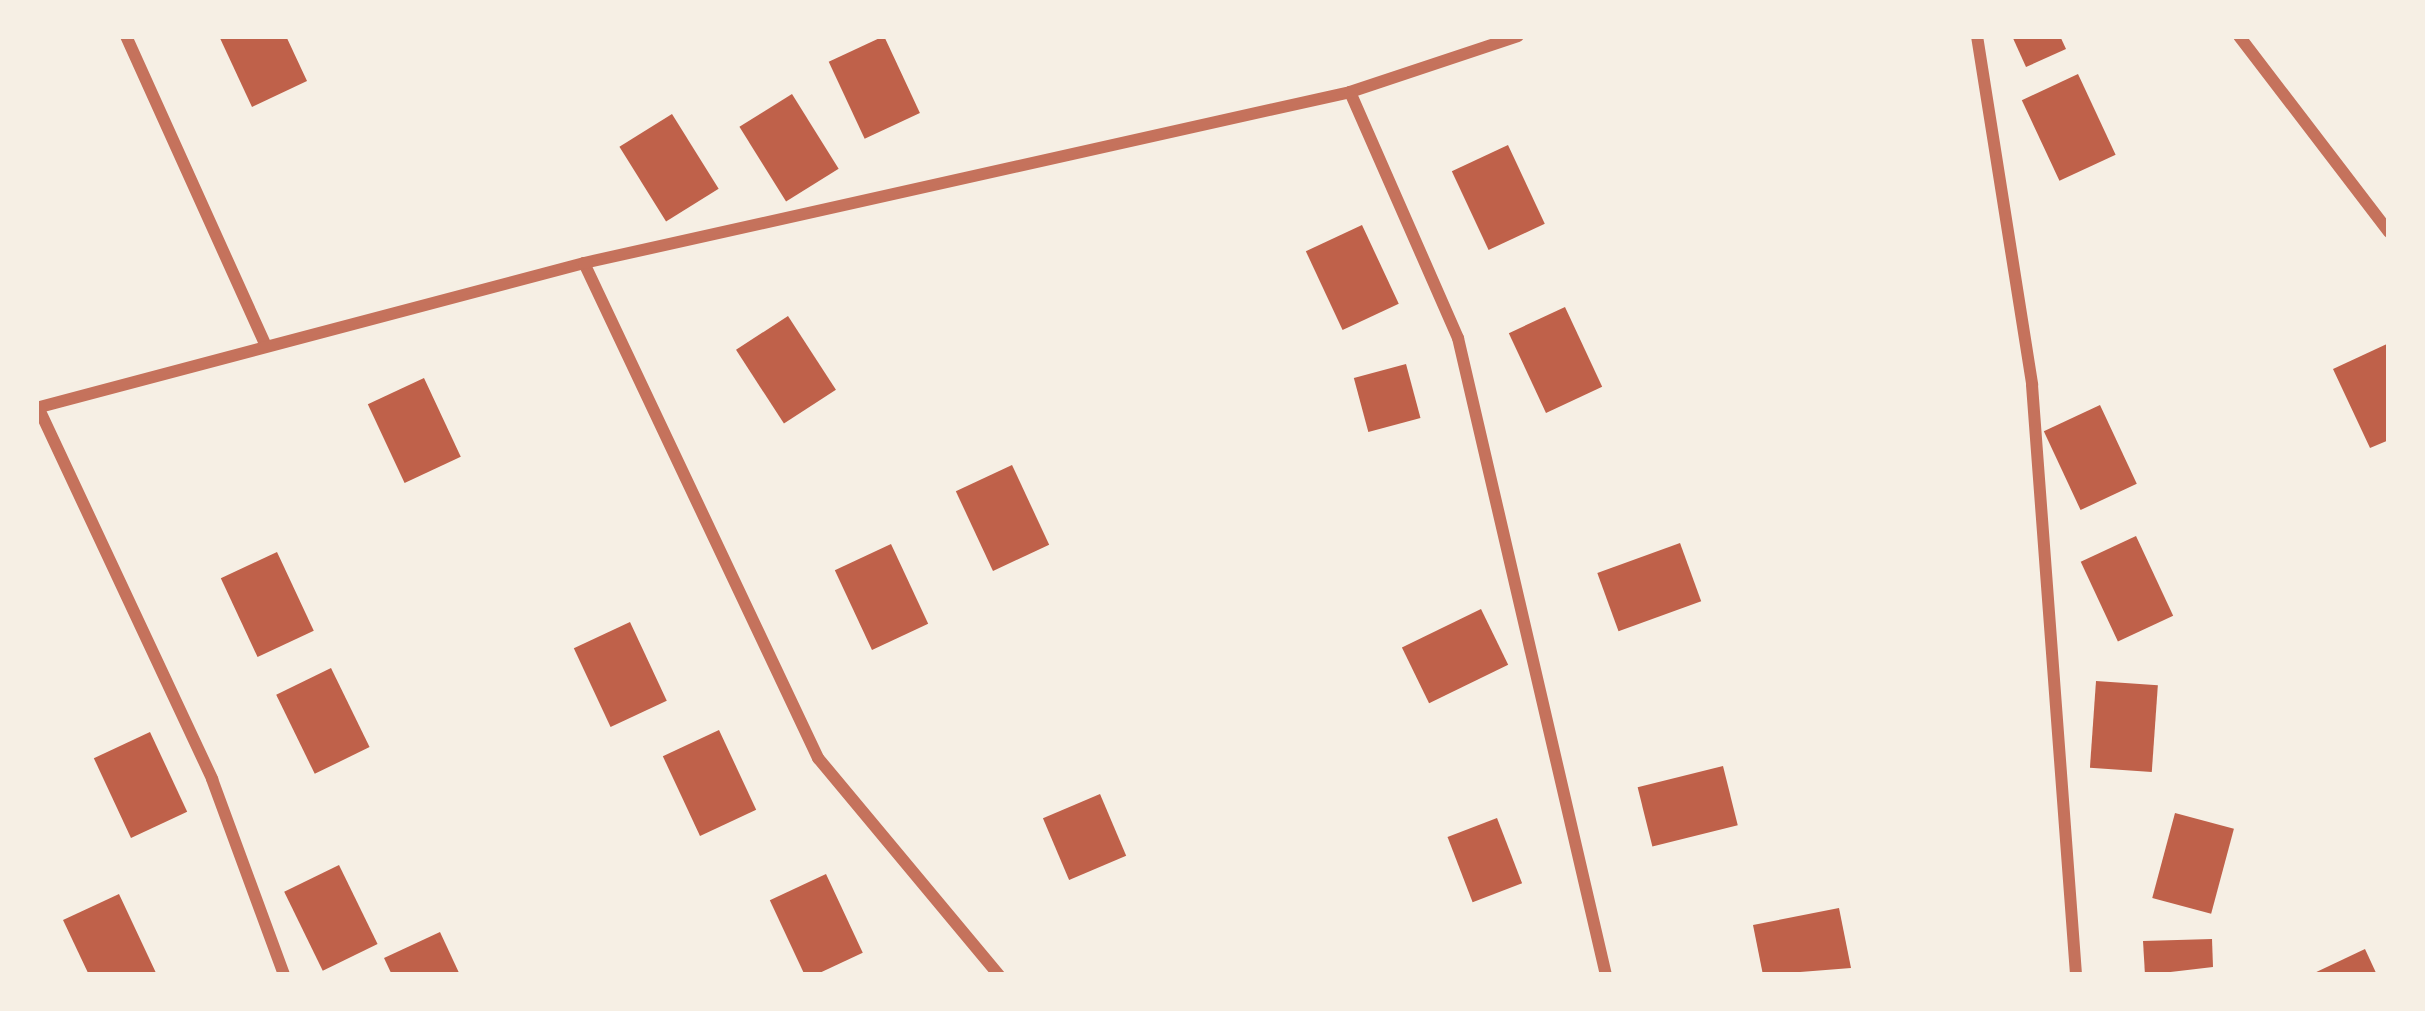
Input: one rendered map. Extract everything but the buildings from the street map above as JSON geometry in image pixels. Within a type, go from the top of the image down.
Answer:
[{"type":"street","points":[[126,36],[264,342]]},
{"type":"street","points":[[284,975],[212,779],[37,407],[264,342],[584,263],[1350,92],[1518,36]]},
{"type":"street","points":[[1977,36],[2032,385],[2076,975]]},
{"type":"street","points":[[2239,36],[2389,232]]},
{"type":"street","points":[[1350,92],[1458,338],[1606,975]]},
{"type":"street","points":[[584,263],[818,758],[1000,975]]}]
